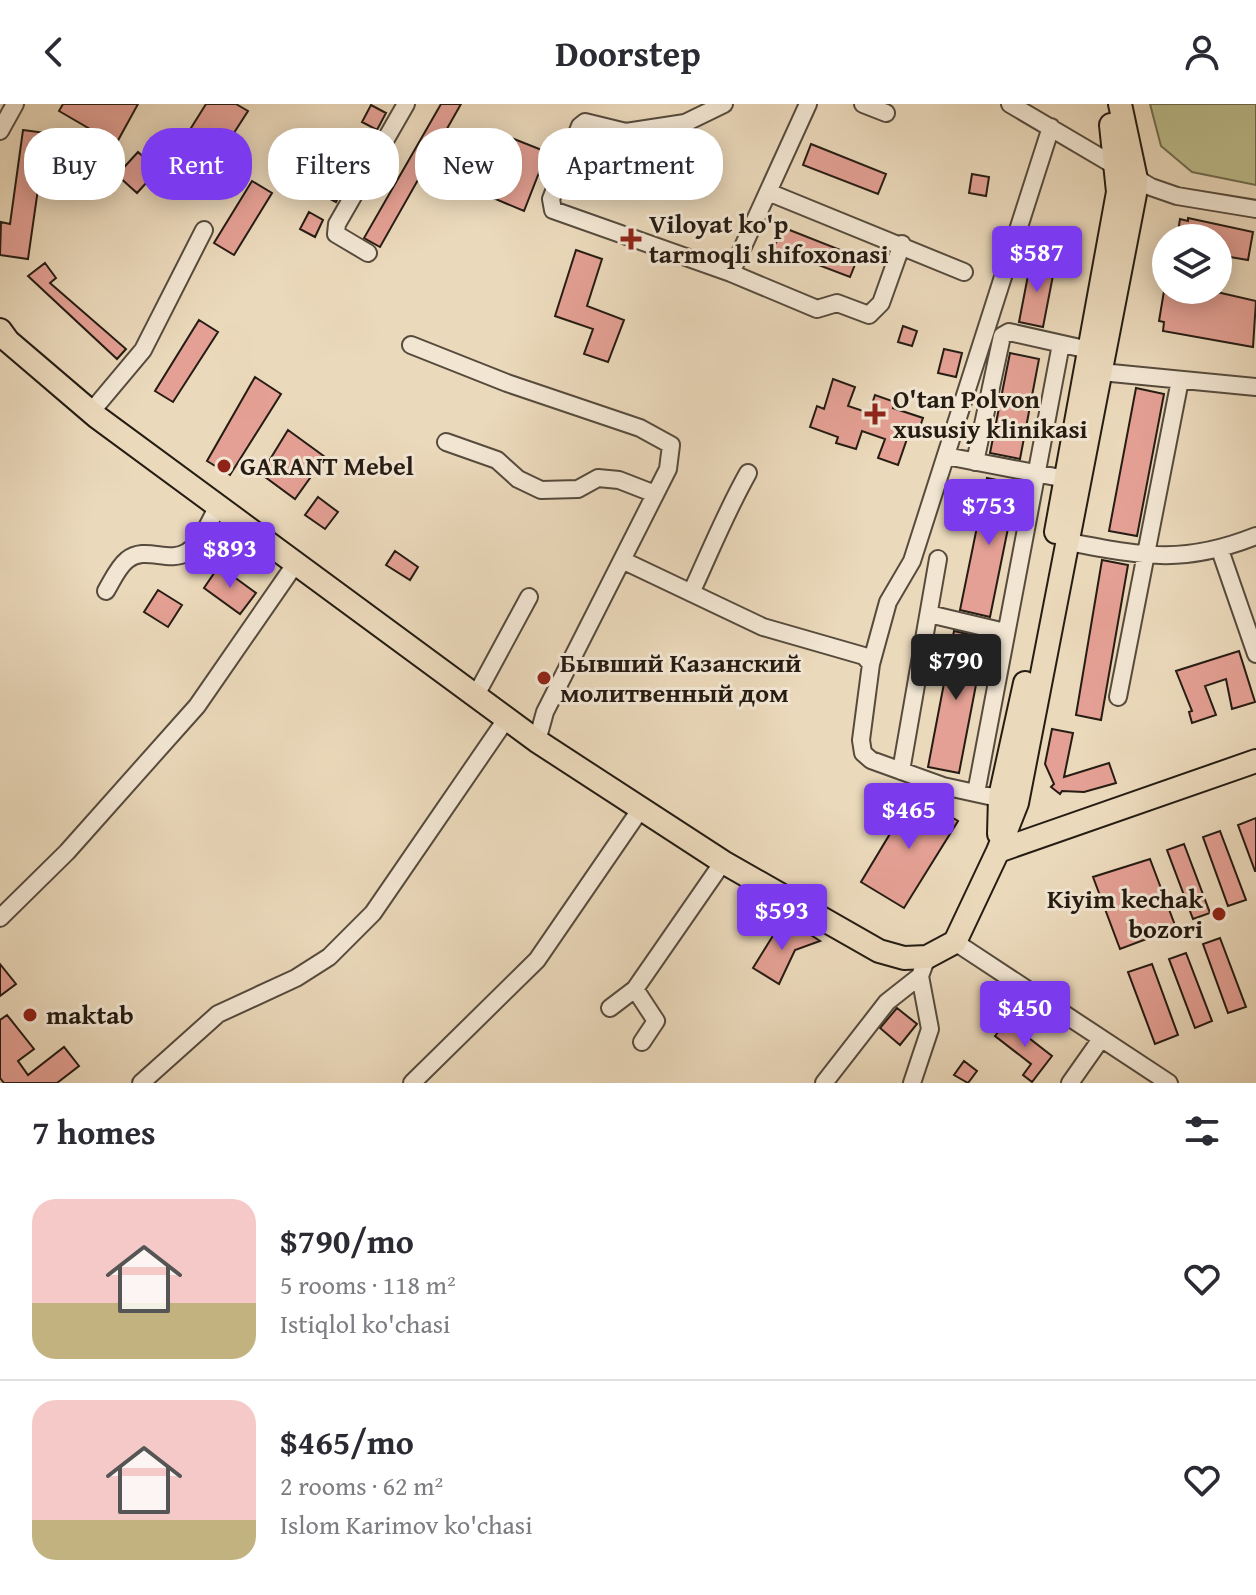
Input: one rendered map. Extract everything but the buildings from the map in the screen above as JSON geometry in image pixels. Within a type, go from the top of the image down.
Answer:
[{"type":"main road","points":[[3,341],[91,412],[537,741],[723,862],[879,951],[923,967],[955,942],[998,851],[1118,192],[1107,104]]},
{"type":"main road","points":[[1008,800],[1069,542],[1136,179],[1120,104]]},
{"type":"main road","points":[[998,851],[1256,761]]},
{"type":"street","points":[[0,131],[15,104]]},
{"type":"street","points":[[368,253],[336,234],[337,224],[406,104]]},
{"type":"street","points":[[731,273],[808,104]]},
{"type":"street","points":[[863,104],[886,113]]},
{"type":"street","points":[[1010,104],[1136,179],[1177,196],[1256,209]]},
{"type":"street","points":[[710,107],[685,123],[626,132],[585,122],[580,126],[550,204],[553,210],[731,273],[817,309],[837,303],[869,315],[881,303],[902,244]]},
{"type":"street","points":[[1008,800],[871,760],[863,753],[861,740],[871,664],[888,602],[912,561],[1051,127]]},
{"type":"street","points":[[768,192],[902,244],[964,272]]},
{"type":"street","points":[[91,412],[143,350],[204,230]]},
{"type":"street","points":[[975,462],[1002,336],[1009,332],[1089,350]]},
{"type":"street","points":[[976,793],[1034,473],[1061,344]]},
{"type":"street","points":[[411,345],[640,428],[671,445],[668,469],[545,712],[537,741]]},
{"type":"street","points":[[1101,372],[1256,387]]},
{"type":"street","points":[[1118,697],[1180,380]]},
{"type":"street","points":[[446,442],[497,460],[518,479],[541,490],[578,489],[598,478],[619,480],[655,494]]},
{"type":"street","points":[[946,456],[1066,479]]},
{"type":"street","points":[[691,593],[718,538],[722,521],[748,473]]},
{"type":"street","points":[[106,591],[126,560],[135,555],[176,556],[193,548],[218,506]]},
{"type":"street","points":[[1069,542],[1147,557],[1220,550],[1256,536]]},
{"type":"street","points":[[1220,550],[1256,654]]},
{"type":"street","points":[[901,771],[938,559]]},
{"type":"street","points":[[622,560],[763,627],[864,656],[871,664]]},
{"type":"street","points":[[0,918],[67,852],[197,706],[296,563]]},
{"type":"street","points":[[476,695],[529,597]]},
{"type":"street","points":[[929,614],[1005,632]]},
{"type":"street","points":[[141,1083],[218,1014],[318,964],[362,924],[507,718]]},
{"type":"street","points":[[412,1083],[537,960],[640,810]]},
{"type":"street","points":[[610,1008],[635,989],[723,862]]},
{"type":"street","points":[[955,942],[1169,1083]]},
{"type":"street","points":[[824,1083],[887,1002],[923,967]]},
{"type":"street","points":[[912,1083],[930,1029],[923,967]]},
{"type":"street","points":[[635,989],[656,1021],[642,1042]]},
{"type":"street","points":[[1070,1083],[1101,1039]]},
{"type":"green space","points":[[1150,104],[1256,104],[1256,185],[1192,172],[1161,146]]},
{"type":"place","name":"Viloyat ko'p tarmoqli shifoxonasi","points":[[631,239]]},
{"type":"place","name":"O'tan Polvon xususiy klinikasi","points":[[875,414]]},
{"type":"place","name":"GARANT Mebel","points":[[224,466]]},
{"type":"place","name":"Бывший Казанский молитвенный дом","points":[[544,678]]},
{"type":"place","name":"Kiyim kechak bozori","points":[[1219,914]]},
{"type":"place","name":"maktab","points":[[30,1015]]}]
